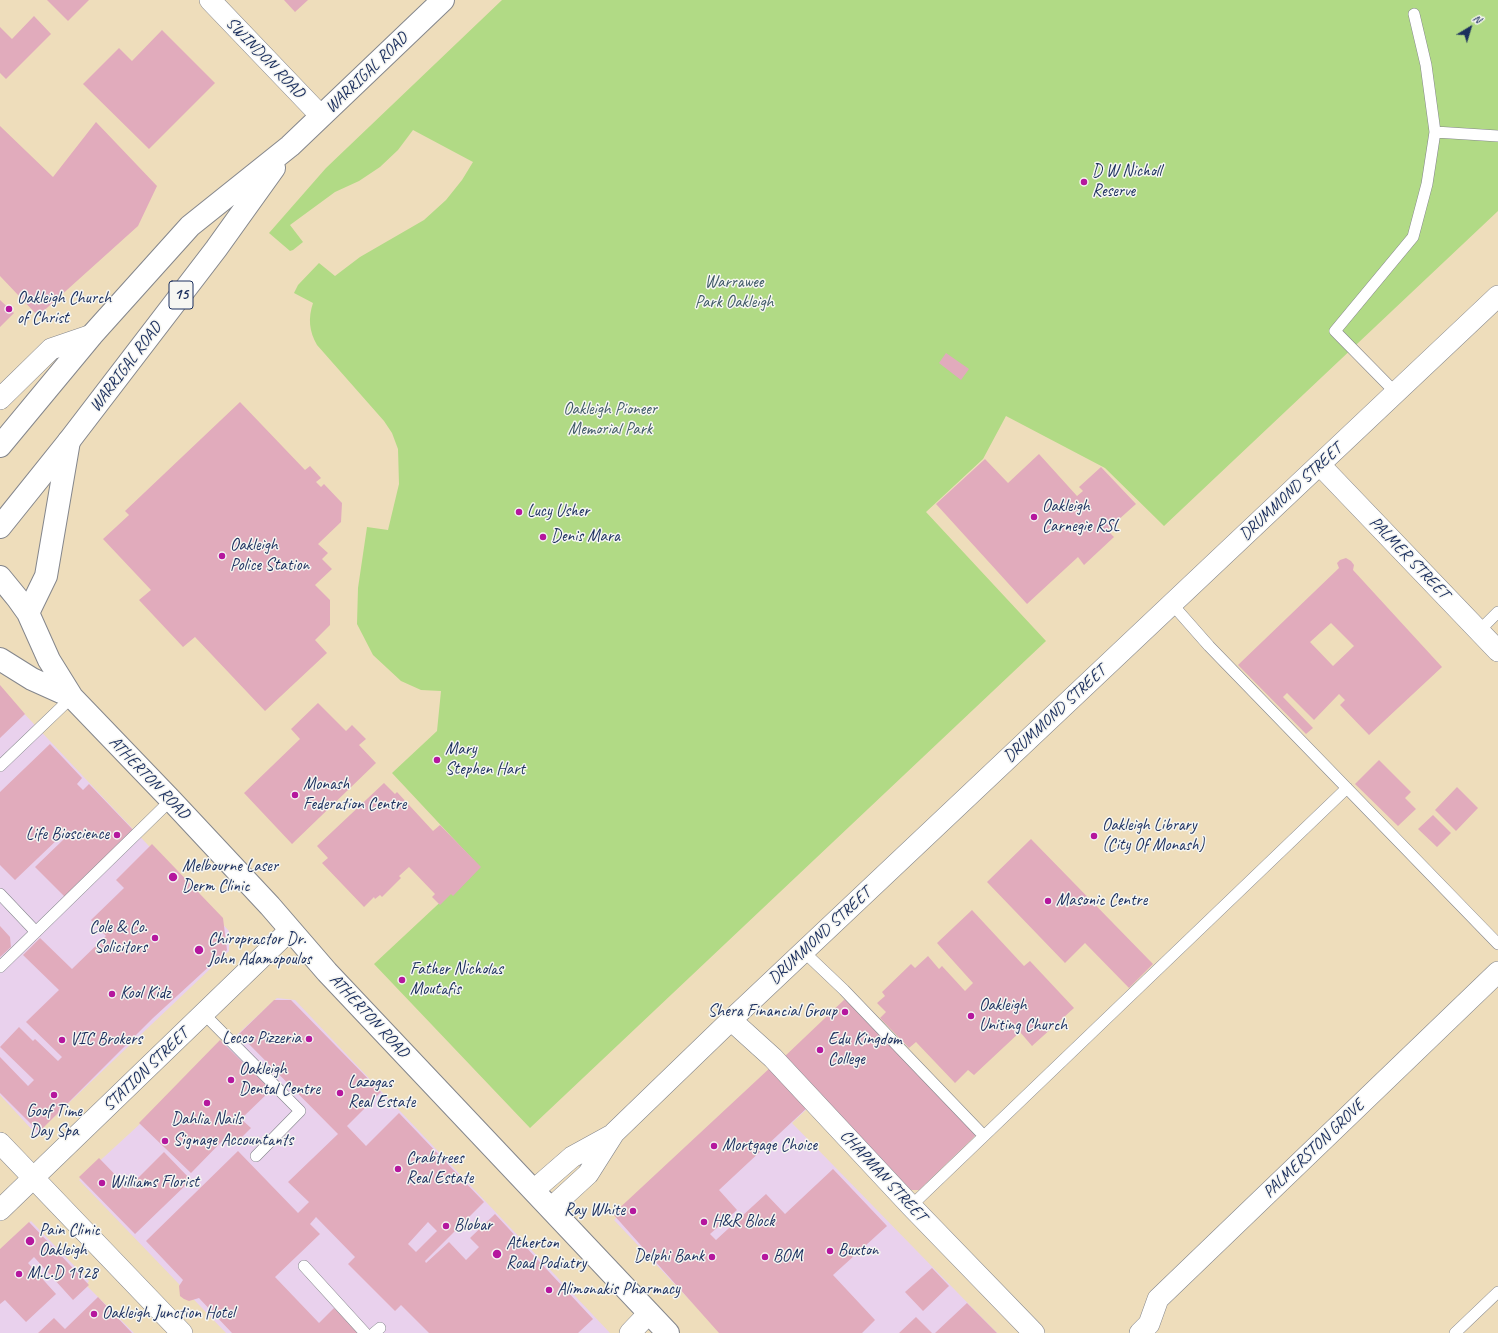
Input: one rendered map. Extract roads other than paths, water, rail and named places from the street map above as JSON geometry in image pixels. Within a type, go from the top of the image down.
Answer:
[{"type":"main road","name":"WARRIGAL ROAD","points":[[0,446],[92,336],[190,226],[290,146],[443,0]]},
{"type":"main road","name":"WARRIGAL ROAD","points":[[0,527],[69,441],[216,249],[290,146]]},
{"type":"main road","points":[[28,613],[46,576],[69,441]]},
{"type":"main road","name":"ATHERTON ROAD","points":[[0,577],[28,613],[49,660],[72,697],[171,800],[327,972],[668,1333]]},
{"type":"main road","name":"ATHERTON ROAD","points":[[0,659],[32,679],[72,697]]},
{"type":"street","name":"SWINDON ROAD","points":[[210,0],[321,116]]},
{"type":"street","name":"DRUMMOND STREET","points":[[551,1208],[588,1174],[614,1133],[731,1020],[1498,296]]},
{"type":"street","points":[[0,399],[51,349],[92,336]]},
{"type":"street","name":"PALMER STREET","points":[[1320,465],[1498,651]]},
{"type":"street","name":"STATION STREET","points":[[0,1210],[290,930]]},
{"type":"street","name":"PALMERSTON GROVE","points":[[1140,1333],[1149,1324],[1158,1300],[1498,972]]},
{"type":"street","name":"CHAPMAN STREET","points":[[731,1020],[773,1058],[911,1206],[1034,1333]]},
{"type":"street","name":"DRUMMOND STREET","points":[[534,1190],[572,1157],[614,1133]]},
{"type":"street","points":[[0,1143],[182,1333]]},
{"type":"street","points":[[630,1333],[649,1313]]},
{"type":"lane","points":[[1395,392],[1335,331],[1414,237],[1427,184],[1435,132],[1426,65],[1414,14]]},
{"type":"lane","points":[[1435,132],[1498,136]]},
{"type":"lane","points":[[1172,604],[1209,646],[1498,944]]},
{"type":"lane","points":[[1478,631],[1498,612]]},
{"type":"lane","points":[[0,766],[72,697]]},
{"type":"lane","points":[[911,1206],[1347,788]]},
{"type":"lane","points":[[0,967],[171,800]]},
{"type":"lane","points":[[0,894],[36,932]]},
{"type":"lane","points":[[804,952],[844,990],[984,1136]]},
{"type":"lane","points":[[204,1014],[300,1111],[256,1156]]},
{"type":"lane","points":[[304,1266],[365,1333]]},
{"type":"lane","points":[[1455,1333],[1498,1292]]},
{"type":"place","name":"D W Nicholl Reserve","points":[[1084,182]]},
{"type":"place","name":"Oakleigh Church of Christ","points":[[9,309]]},
{"type":"place","name":"Lucy Usher","points":[[519,512]]},
{"type":"place","name":"Oakleigh Carnegie RSL","points":[[1034,517]]},
{"type":"place","name":"Denis Mara","points":[[543,537]]},
{"type":"place","name":"Oakleigh Police Station","points":[[222,556]]},
{"type":"place","name":"Mary Stephen Hart","points":[[437,760]]},
{"type":"place","name":"Monash Federation Centre","points":[[295,795]]},
{"type":"place","name":"Life Bioscience","points":[[117,835]]},
{"type":"place","name":"Oakleigh Library (City Of Monash)","points":[[1094,836]]},
{"type":"place","name":"Melbourne Laser Derm Clinic","points":[[173,877]]},
{"type":"place","name":"Masonic Centre","points":[[1048,901]]},
{"type":"place","name":"Cole & Co. Solicitors","points":[[155,938]]},
{"type":"place","name":"Chiropractor Dr. John Adamopoulos","points":[[199,950]]},
{"type":"place","name":"Father Nicholas Moutafis","points":[[402,980]]},
{"type":"place","name":"Kool Kidz","points":[[112,994]]},
{"type":"place","name":"Shera Financial Group","points":[[845,1012]]},
{"type":"place","name":"Oakleigh Uniting Church","points":[[971,1016]]},
{"type":"place","name":"Lecco Pizzeria","points":[[309,1039]]},
{"type":"place","name":"VIC Brokers","points":[[62,1040]]},
{"type":"place","name":"Edu Kingdom College","points":[[820,1050]]},
{"type":"place","name":"Oakleigh Dental Centre","points":[[231,1080]]},
{"type":"place","name":"Lazogas Real Estate","points":[[340,1093]]},
{"type":"place","name":"Goof Time Day Spa","points":[[54,1095]]},
{"type":"place","name":"Dahlia Nails","points":[[207,1103]]},
{"type":"place","name":"Signage Accountants","points":[[165,1141]]},
{"type":"place","name":"Mortgage Choice","points":[[714,1146]]},
{"type":"place","name":"Crabtrees Real Estate","points":[[398,1169]]},
{"type":"place","name":"Williams Florist","points":[[102,1183]]},
{"type":"place","name":"Ray White","points":[[633,1211]]},
{"type":"place","name":"H&R Block","points":[[704,1222]]},
{"type":"place","name":"Blobar","points":[[446,1226]]},
{"type":"place","name":"Pain Clinic Oakleigh","points":[[30,1241]]},
{"type":"place","name":"Buxton","points":[[830,1251]]},
{"type":"place","name":"Atherton Road Podiatry","points":[[497,1254]]},
{"type":"place","name":"Delphi Bank","points":[[712,1257]]},
{"type":"place","name":"BOM","points":[[765,1257]]},
{"type":"place","name":"M.L.D 1928","points":[[19,1274]]},
{"type":"place","name":"Alimonakis Pharmacy","points":[[549,1290]]},
{"type":"place","name":"Oakleigh Junction Hotel","points":[[94,1314]]},
{"type":"park label","name":"Warrawee Park Oakleigh","points":[[734,293]]},
{"type":"park label","name":"Oakleigh Pioneer Memorial Park","points":[[610,420]]}]
